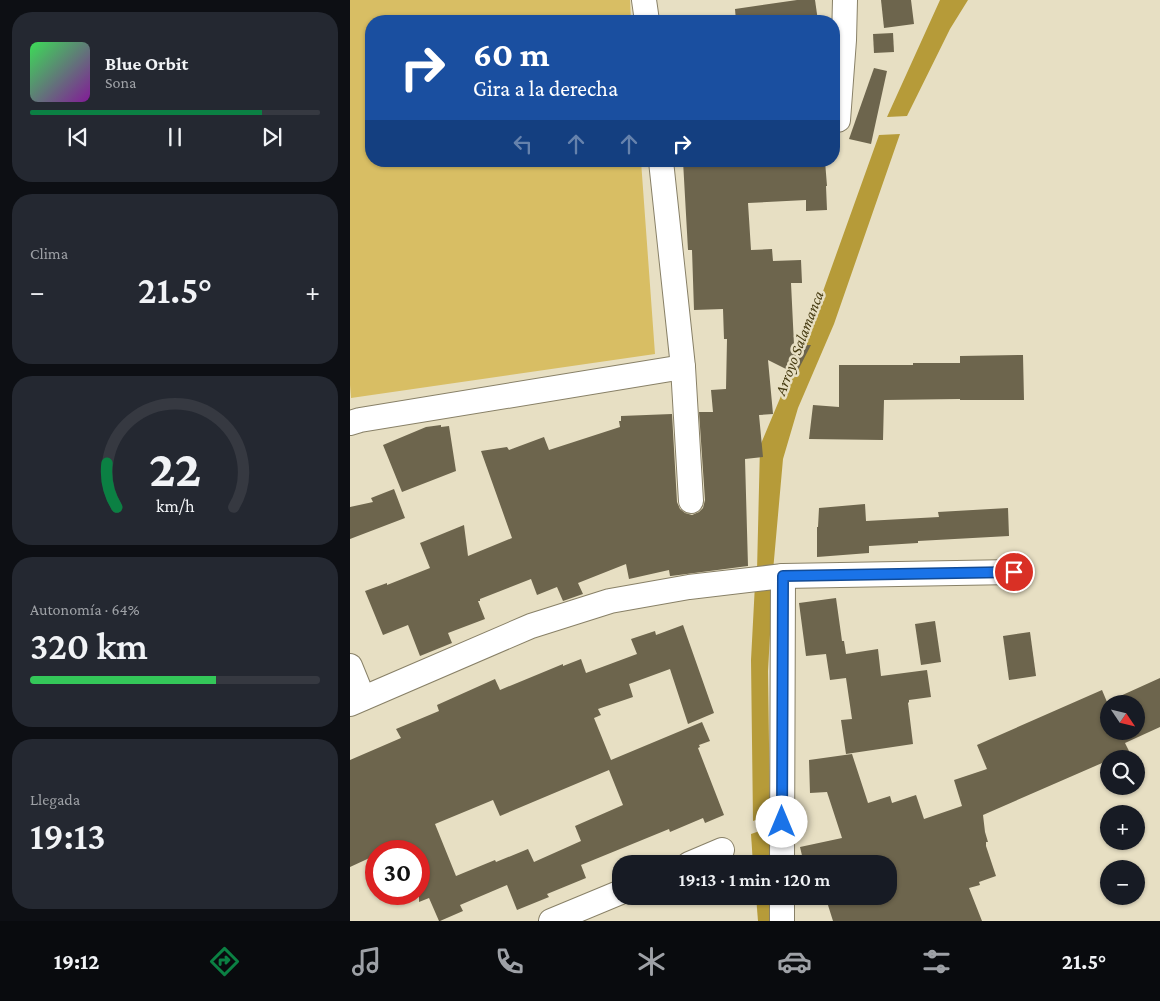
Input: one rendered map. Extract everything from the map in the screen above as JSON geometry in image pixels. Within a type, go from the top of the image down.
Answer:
[{"type":"street","points":[[644,0],[645,15]]},
{"type":"street","points":[[840,93],[845,0]]},
{"type":"street","points":[[662,167],[683,367],[690,501]]},
{"type":"street","points":[[350,423],[683,367]]},
{"type":"street","points":[[350,666],[357,701],[530,626],[610,601],[689,587],[783,576],[1014,572]]},
{"type":"street","points":[[782,855],[783,576]]},
{"type":"street","points":[[710,855],[722,850]]},
{"type":"street","points":[[551,921],[612,896]]},
{"type":"street","points":[[782,905],[782,921]]},
{"type":"shaded area","points":[[350,0],[630,0],[631,15],[365,15],[365,167],[641,167],[655,354],[351,398]]},
{"type":"shaded area","points":[[940,0],[968,0],[950,29],[907,116],[887,117]]},
{"type":"shaded area","points":[[900,134],[834,324],[798,408],[783,459],[773,571],[757,571],[760,446],[812,322],[879,135]]},
{"type":"shaded area","points":[[773,580],[768,671],[770,815],[753,821],[751,660],[755,584]]},
{"type":"shaded area","points":[[771,827],[772,855],[752,855],[751,834]]},
{"type":"shaded area","points":[[757,905],[773,905],[774,921],[758,921]]},
{"type":"building","points":[[797,0],[815,0],[817,15],[736,15],[735,9]]},
{"type":"building","points":[[881,0],[911,0],[914,24],[884,28]]},
{"type":"building","points":[[893,33],[894,52],[874,53],[873,34]]},
{"type":"building","points":[[874,68],[887,71],[871,144],[849,139]]},
{"type":"building","points":[[683,167],[825,167],[827,210],[806,211],[806,200],[748,203],[751,250],[772,249],[773,261],[801,260],[802,283],[791,283],[794,345],[811,345],[796,374],[768,360],[773,414],[759,415],[763,457],[745,459],[748,566],[671,576],[669,570],[629,579],[626,564],[578,583],[583,594],[563,601],[557,587],[537,595],[531,579],[480,599],[478,601],[485,619],[448,633],[452,643],[420,656],[408,625],[383,635],[365,591],[387,583],[387,585],[430,568],[420,543],[464,525],[468,556],[512,538],[481,451],[507,447],[509,450],[544,437],[549,450],[620,427],[619,421],[621,421],[621,416],[672,414],[677,502],[680,509],[692,515],[703,508],[705,500],[699,412],[713,412],[711,390],[726,389],[727,339],[724,339],[723,309],[694,310],[692,250],[688,250]]},
{"type":"building","points":[[1023,355],[1024,400],[884,400],[883,440],[809,439],[813,405],[839,407],[839,365],[960,363],[960,356]]},
{"type":"building","points":[[441,425],[441,427],[449,426],[456,471],[402,492],[383,445],[426,427]]},
{"type":"building","points":[[394,489],[405,518],[350,539],[350,507],[373,502],[371,498]]},
{"type":"building","points":[[865,504],[866,521],[939,517],[938,512],[1008,508],[1009,536],[869,546],[869,553],[817,557],[819,508]]},
{"type":"building","points":[[836,598],[842,641],[844,641],[846,654],[878,649],[881,676],[927,670],[931,697],[909,700],[908,703],[913,744],[846,754],[841,720],[852,719],[846,678],[830,680],[826,654],[806,656],[799,603]]},
{"type":"building","points":[[935,621],[941,662],[921,665],[915,624]]},
{"type":"building","points":[[683,625],[714,713],[688,724],[670,669],[629,684],[633,697],[598,709],[601,715],[594,718],[611,760],[702,722],[710,741],[699,745],[700,747],[698,748],[724,815],[705,823],[703,818],[670,832],[669,829],[581,865],[586,878],[547,894],[549,897],[517,910],[507,885],[460,905],[463,911],[440,921],[430,900],[430,840],[365,840],[365,860],[350,867],[350,760],[401,738],[396,729],[439,711],[437,705],[495,679],[500,690],[563,664],[563,666],[581,659],[586,673],[637,654],[631,639],[655,631],[656,635]],"holes":[[[609,770],[623,805],[575,826],[581,841],[534,862],[528,849],[456,876],[435,824],[493,800],[500,816]]]},
{"type":"building","points":[[1030,632],[1036,676],[1009,680],[1003,636]]},
{"type":"building","points":[[1160,678],[1160,727],[1145,734],[1145,695],[1122,695]]},
{"type":"building","points":[[1102,690],[1104,695],[1100,695],[1100,740],[1132,740],[1125,743],[1128,750],[1100,750],[1100,764],[983,815],[988,842],[986,842],[986,846],[996,876],[979,882],[980,885],[969,888],[982,921],[833,921],[828,905],[897,905],[897,855],[802,855],[800,847],[842,838],[827,792],[810,793],[809,760],[852,754],[868,803],[890,796],[892,803],[916,795],[924,819],[962,806],[954,780],[987,769],[977,745]]},
{"type":"waterway","name":"Arroyo Salamanca","points":[[761,808],[761,839]]},
{"type":"route","points":[[782,822],[783,576],[1014,572]]}]
